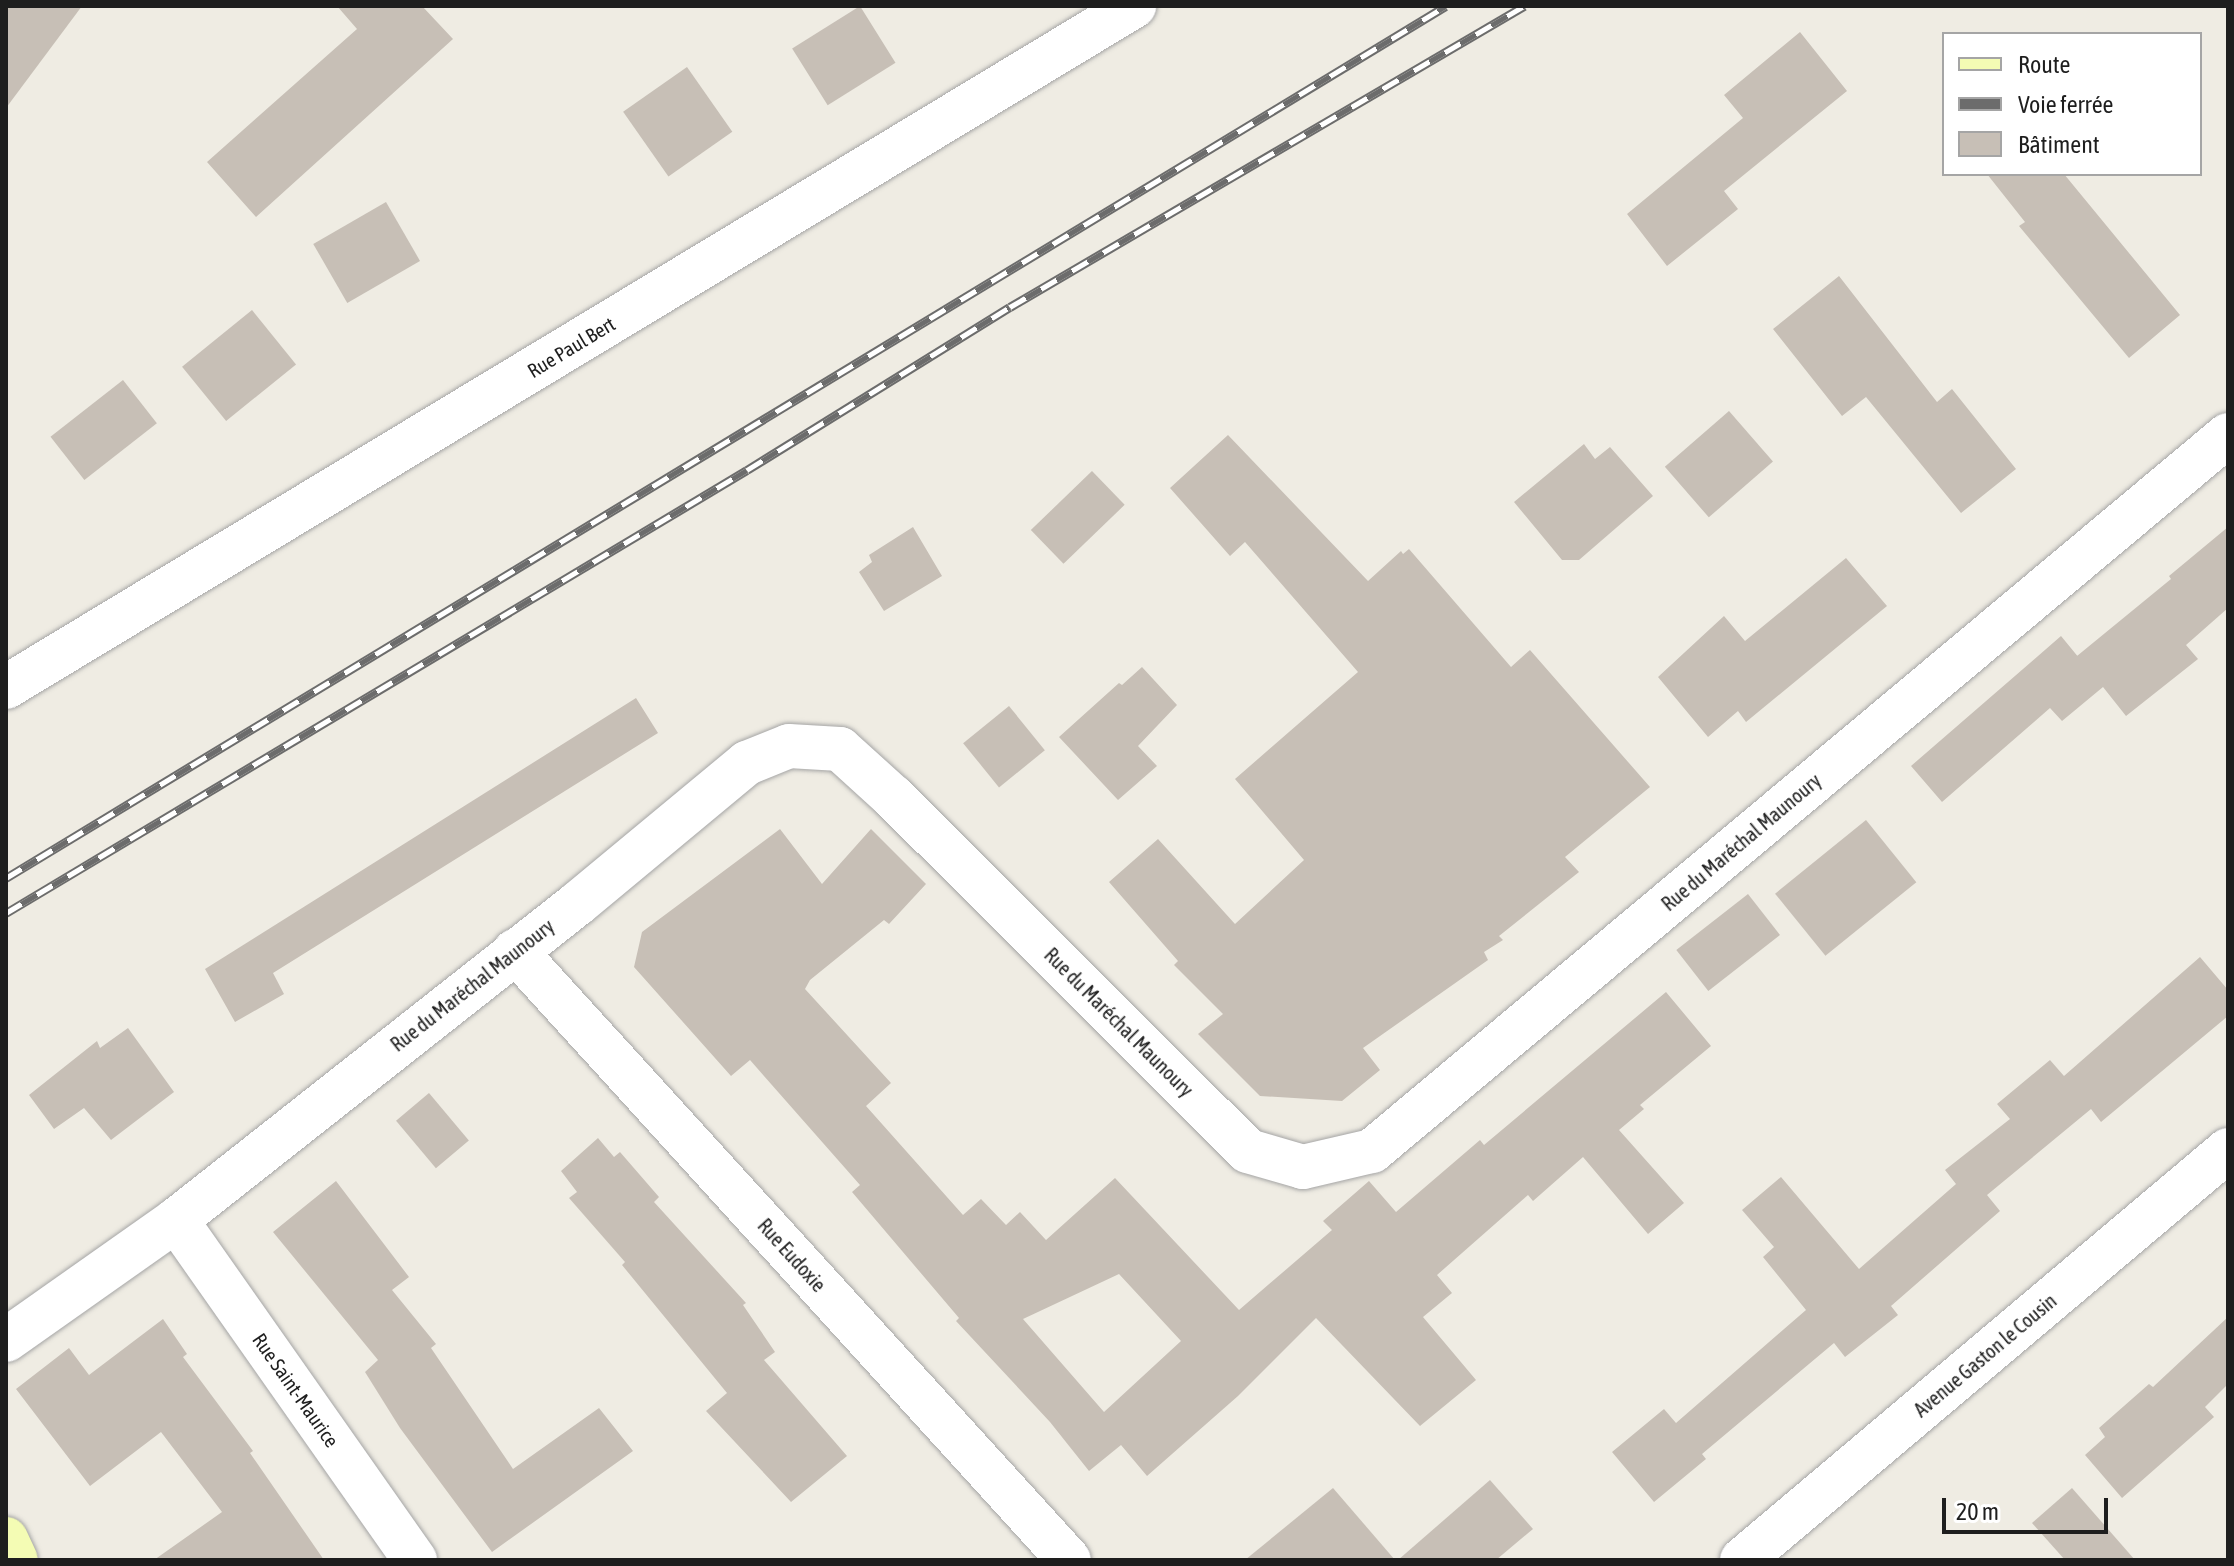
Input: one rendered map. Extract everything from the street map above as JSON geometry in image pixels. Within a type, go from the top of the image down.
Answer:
[{"type":"street","name":"Rue Paul Bert","points":[[6,687],[1134,6]]},
{"type":"street","name":"Rue du Maréchal Maunoury","points":[[6,1340],[176,1220],[747,763],[789,746],[840,749],[904,808],[1248,1151],[1303,1167],[1372,1151],[2228,435]]},
{"type":"street","name":"Rue Eudoxie","points":[[515,951],[1069,1560]]},
{"type":"street","name":"Avenue Gaston le Cousin","points":[[1742,1560],[2228,1150]]},
{"type":"street","name":"Rue Saint-Maurice","points":[[176,1220],[415,1560]]},
{"type":"street","points":[[6,1539],[16,1560]]},
{"type":"building","points":[[6,6],[82,6],[6,108]]},
{"type":"building","points":[[337,6],[422,6],[453,39],[256,217],[207,162],[357,29]]},
{"type":"building","points":[[860,6],[896,63],[828,105],[792,48]]},
{"type":"building","points":[[1800,32],[1847,91],[1724,191],[1738,209],[1667,266],[1627,214],[1743,118],[1724,95]]},
{"type":"building","points":[[687,67],[732,132],[668,176],[623,112]]},
{"type":"building","points":[[1989,176],[2066,176],[2180,315],[2129,358],[2019,226],[2025,222]]},
{"type":"building","points":[[386,202],[420,261],[347,303],[313,244]]},
{"type":"building","points":[[1839,276],[1937,402],[1952,389],[2016,469],[1961,513],[1866,397],[1842,416],[1773,329]]},
{"type":"building","points":[[252,310],[296,364],[226,421],[182,367]]},
{"type":"building","points":[[123,380],[157,423],[84,480],[51,437]]},
{"type":"building","points":[[1729,411],[1773,462],[1709,517],[1665,467]]},
{"type":"building","points":[[1228,435],[1368,581],[1401,551],[1403,554],[1409,549],[1511,667],[1530,650],[1650,787],[1565,857],[1579,872],[1499,936],[1503,940],[1484,952],[1488,960],[1363,1048],[1380,1070],[1342,1101],[1260,1096],[1198,1034],[1223,1014],[1174,965],[1178,961],[1109,882],[1158,839],[1235,924],[1304,860],[1235,779],[1358,672],[1245,542],[1230,556],[1170,488]]},
{"type":"building","points":[[1584,444],[1595,459],[1610,447],[1653,496],[1579,560],[1562,560],[1514,502]]},
{"type":"building","points":[[1092,471],[1125,505],[1064,564],[1031,530]]},
{"type":"building","points":[[913,527],[942,576],[884,611],[859,572],[872,562],[869,555]]},
{"type":"building","points":[[2228,527],[2228,608],[2186,645],[2198,659],[2126,716],[2103,687],[2062,721],[2050,708],[1942,802],[1911,766],[2061,636],[2077,656],[2171,579],[2169,576]]},
{"type":"building","points":[[1846,558],[1887,606],[1746,722],[1738,711],[1708,737],[1658,677],[1724,616],[1745,641]]},
{"type":"building","points":[[1142,667],[1177,705],[1138,746],[1157,766],[1118,800],[1059,737],[1119,683],[1122,685]]},
{"type":"building","points":[[636,698],[658,733],[273,973],[284,994],[235,1022],[205,969]]},
{"type":"building","points":[[1009,706],[1045,750],[999,787],[963,743]]},
{"type":"building","points":[[1866,820],[1916,882],[1825,956],[1775,894]]},
{"type":"building","points":[[780,829],[822,884],[871,829],[926,884],[889,924],[884,920],[810,980],[805,989],[891,1083],[866,1106],[963,1215],[981,1199],[1006,1225],[1020,1212],[1046,1240],[1115,1178],[1239,1310],[1332,1230],[1323,1221],[1369,1181],[1396,1212],[1480,1140],[1484,1145],[1666,992],[1711,1046],[1640,1105],[1644,1109],[1619,1130],[1684,1203],[1648,1234],[1583,1157],[1533,1201],[1528,1195],[1437,1275],[1452,1293],[1423,1317],[1476,1380],[1420,1426],[1316,1318],[1238,1396],[1147,1476],[1121,1445],[1089,1471],[1050,1422],[956,1321],[959,1318],[852,1192],[860,1185],[750,1060],[731,1076],[634,967],[642,932]],"holes":[[[1119,1274],[1181,1341],[1104,1412],[1023,1319]]]},
{"type":"building","points":[[1748,894],[1780,935],[1708,991],[1676,950]]},
{"type":"building","points":[[2200,957],[2228,990],[2228,1016],[2101,1122],[2091,1109],[1987,1195],[2000,1211],[1891,1306],[1898,1315],[1845,1357],[1834,1343],[1702,1454],[1706,1459],[1654,1502],[1612,1452],[1664,1409],[1676,1423],[1806,1310],[1763,1257],[1774,1247],[1742,1210],[1781,1177],[1859,1269],[1956,1184],[1945,1170],[2010,1119],[1997,1104],[2050,1060],[2064,1076]]},
{"type":"building","points":[[128,1028],[174,1092],[111,1140],[84,1108],[54,1129],[29,1095],[97,1041],[100,1048]]},
{"type":"building","points":[[429,1093],[469,1140],[436,1168],[396,1121]]},
{"type":"building","points":[[598,1138],[614,1157],[620,1152],[659,1197],[654,1202],[746,1303],[743,1305],[775,1352],[764,1360],[847,1456],[791,1502],[706,1411],[727,1393],[622,1265],[625,1262],[569,1198],[577,1192],[561,1171]]},
{"type":"building","points":[[336,1181],[409,1277],[392,1290],[436,1344],[431,1348],[513,1469],[599,1408],[633,1451],[492,1552],[400,1428],[365,1372],[378,1360],[273,1232]]},
{"type":"building","points":[[2228,1317],[2228,1384],[2205,1407],[2214,1417],[2122,1498],[2085,1455],[2105,1437],[2099,1428],[2149,1384],[2153,1387]]},
{"type":"building","points":[[163,1319],[187,1354],[183,1357],[253,1451],[250,1453],[324,1560],[154,1560],[222,1512],[161,1432],[90,1486],[16,1389],[69,1348],[89,1375]]},
{"type":"building","points":[[1490,1480],[1533,1529],[1496,1560],[1398,1560]]},
{"type":"building","points":[[1333,1488],[1395,1560],[1245,1560]]},
{"type":"building","points":[[2072,1488],[2135,1560],[2065,1560],[2032,1523]]},
{"type":"railway","points":[[6,878],[1446,6]]},
{"type":"railway","points":[[6,913],[747,470],[1010,307],[1524,6]]}]
